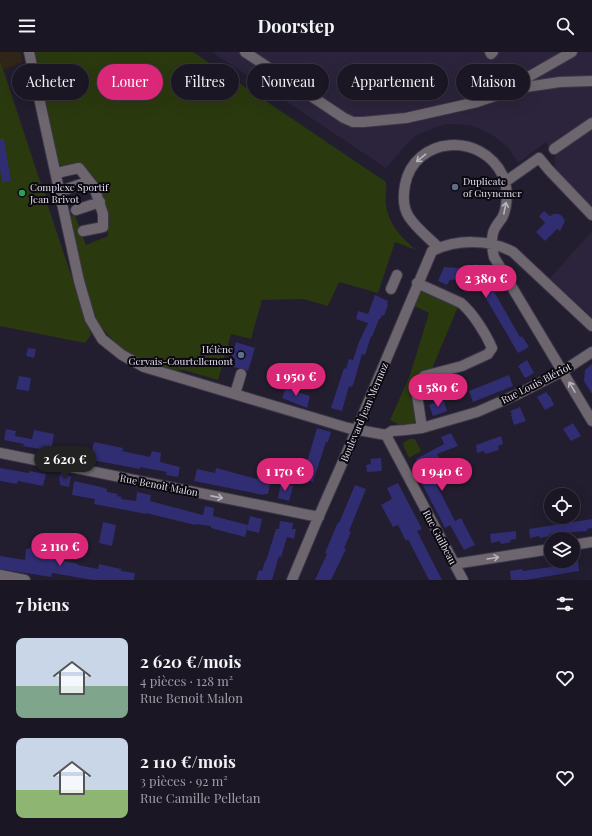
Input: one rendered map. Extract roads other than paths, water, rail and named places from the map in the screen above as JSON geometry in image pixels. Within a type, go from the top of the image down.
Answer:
[{"type":"street","points":[[29,52],[79,281],[90,319],[102,339],[122,355],[144,367],[357,430],[386,435]]},
{"type":"street","points":[[245,52],[344,118],[353,122],[406,118],[483,100]]},
{"type":"street","points":[[490,52],[491,54],[493,52]]},
{"type":"street","points":[[530,76],[572,52]]},
{"type":"street","points":[[530,86],[560,82],[592,81]]},
{"type":"street","points":[[554,149],[592,123]]},
{"type":"street","points":[[592,326],[514,252],[492,244],[462,243],[439,248],[430,238],[420,231],[409,216],[402,196],[406,177],[418,160],[434,149],[454,144],[474,148],[491,159],[503,176],[507,196],[503,216],[493,232],[492,244],[494,257],[592,421]]},
{"type":"street","points":[[504,182],[540,158],[549,170],[592,215]]},
{"type":"street","points":[[56,175],[61,172],[79,168],[94,186],[103,214],[102,226],[83,231]]},
{"type":"street","points":[[68,189],[90,181]]},
{"type":"street","points":[[76,210],[100,202]]},
{"type":"street","name":"Boulevard Jean Mermoz","points":[[292,580],[432,251],[439,248]]},
{"type":"street","points":[[391,289],[397,275]]},
{"type":"street","points":[[418,283],[467,307],[492,348],[488,354],[462,366],[424,376],[417,385],[422,428]]},
{"type":"street","name":"Rue Louis Blériot","points":[[386,435],[392,431],[422,428],[477,412],[516,395],[550,376],[563,371],[592,352]]},
{"type":"street","points":[[235,394],[241,374]]},
{"type":"street","name":"Rue Guilbeau","points":[[386,435],[463,580]]},
{"type":"street","name":"Rue Benoit Malon","points":[[0,453],[319,517]]},
{"type":"street","points":[[580,544],[592,542]]},
{"type":"street","points":[[454,564],[544,550]]},
{"type":"street","points":[[0,575],[25,580]]},
{"type":"place","name":"Duplicate of Guynemer","points":[[455,187]]},
{"type":"place","name":"Complexe Sportif Jean Brivot","points":[[22,193]]},
{"type":"place","name":"Hélène Gervais-Courtellemont","points":[[241,355]]}]
